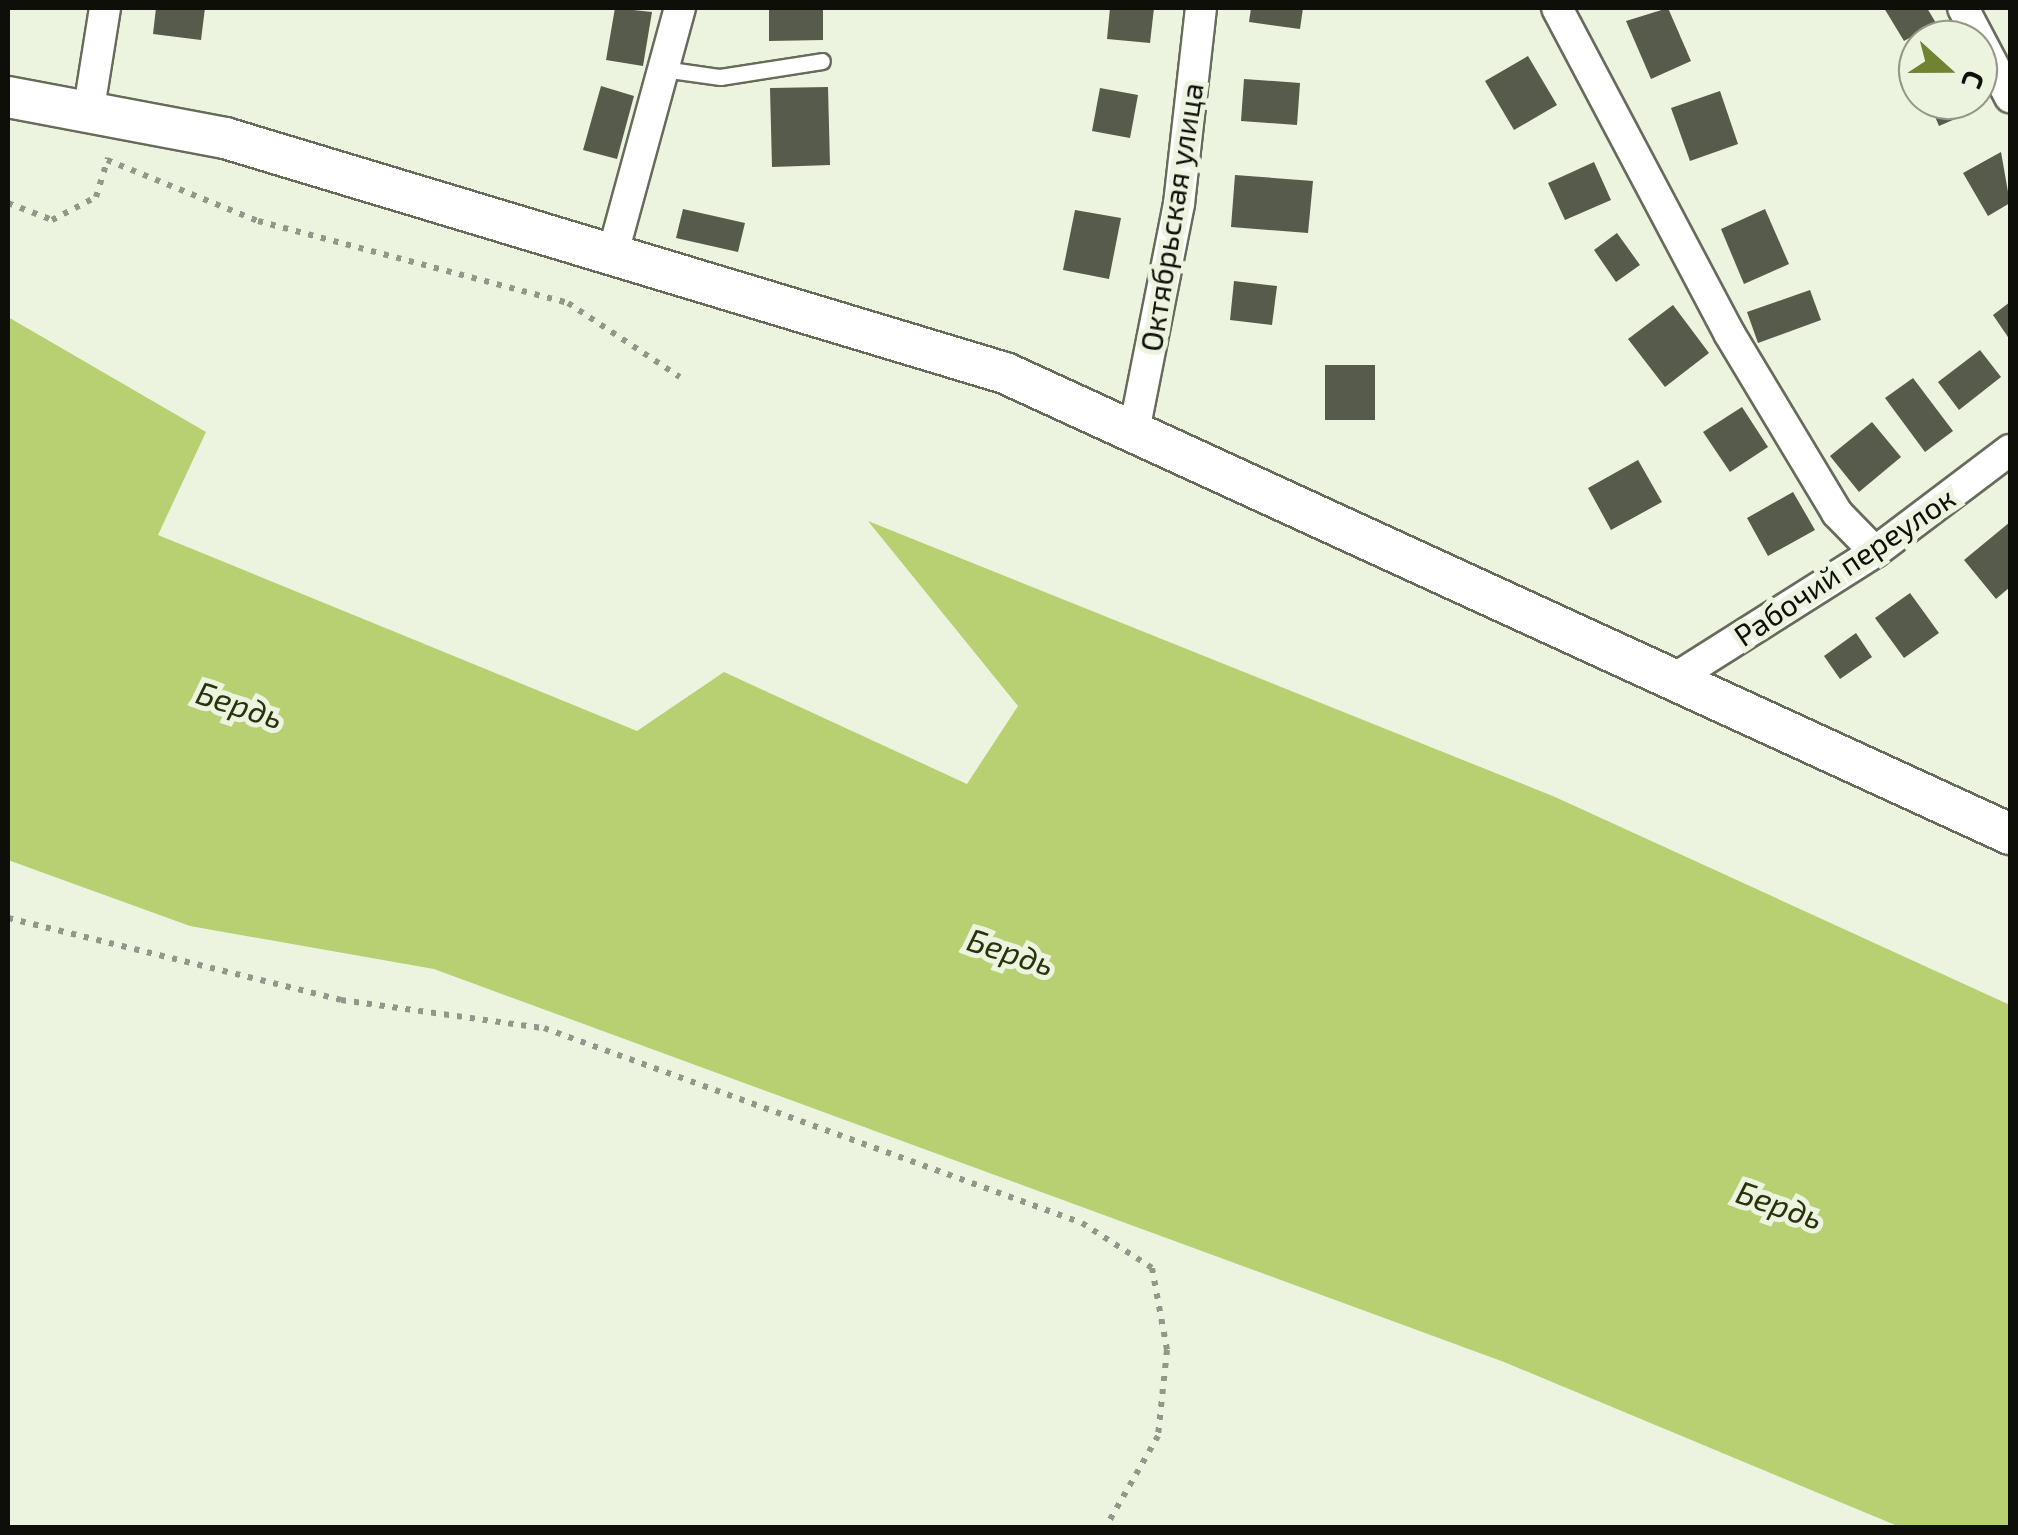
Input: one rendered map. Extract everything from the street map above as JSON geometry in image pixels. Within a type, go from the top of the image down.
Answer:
[{"type":"street","points":[[89,108],[105,8]]},
{"type":"street","points":[[614,249],[680,8]]},
{"type":"street","name":"Октябрьская улица","points":[[1135,426],[1179,204],[1201,8]]},
{"type":"street","points":[[1557,8],[1730,334],[1837,514],[1875,552]]},
{"type":"street","points":[[1963,8],[2010,97]]},
{"type":"street","points":[[8,97],[89,108],[614,249],[873,327],[1135,426],[2010,834]]},
{"type":"street","name":"Рабочий переулок","points":[[1674,679],[1875,552],[2010,450]]},
{"type":"lane","points":[[664,69],[720,77],[822,61]]},
{"type":"path","points":[[8,203],[52,220],[96,197],[111,148],[89,108]]},
{"type":"path","points":[[107,160],[258,221],[568,303],[680,377]]},
{"type":"path","points":[[8,918],[341,1000],[544,1028],[1082,1223],[1152,1268],[1166,1350],[1158,1436],[1105,1528]]},
{"type":"water","name":"Бердь","points":[[8,317],[206,432],[158,535],[637,731],[724,672],[967,784],[1018,706],[868,521],[1555,797],[2010,1005],[2010,1527],[1900,1527],[1504,1362],[434,969],[190,926],[8,860]]},
{"type":"building","points":[[156,8],[205,8],[201,40],[153,34]]},
{"type":"building","points":[[615,8],[652,12],[643,66],[606,60]]},
{"type":"building","points":[[769,8],[823,8],[823,40],[769,41]]},
{"type":"building","points":[[1110,8],[1154,8],[1150,43],[1107,39]]},
{"type":"building","points":[[1251,8],[1303,8],[1300,29],[1249,22]]},
{"type":"building","points":[[1668,8],[1691,61],[1651,79],[1626,21]]},
{"type":"building","points":[[1884,8],[1927,8],[1934,20],[1898,20],[1898,31]]},
{"type":"building","points":[[1528,56],[1557,105],[1514,130],[1485,81]]},
{"type":"building","points":[[1244,79],[1300,83],[1297,125],[1241,121]]},
{"type":"building","points":[[601,86],[634,96],[617,159],[583,150]]},
{"type":"building","points":[[828,87],[830,165],[772,167],[770,88]]},
{"type":"building","points":[[1100,88],[1138,95],[1130,138],[1092,131]]},
{"type":"building","points":[[1720,91],[1738,144],[1690,161],[1671,108]]},
{"type":"building","points":[[2001,152],[2010,203],[1988,216],[1963,173]]},
{"type":"building","points":[[1594,162],[1611,200],[1565,220],[1548,183]]},
{"type":"building","points":[[1235,175],[1313,181],[1308,233],[1231,227]]},
{"type":"building","points":[[683,209],[745,223],[738,252],[676,238]]},
{"type":"building","points":[[1765,209],[1789,264],[1744,284],[1721,229]]},
{"type":"building","points":[[1075,210],[1121,218],[1109,279],[1063,270]]},
{"type":"building","points":[[1617,233],[1640,265],[1616,282],[1594,250]]},
{"type":"building","points":[[1234,281],[1277,286],[1272,325],[1230,320]]},
{"type":"building","points":[[1810,290],[1821,320],[1758,343],[1747,312]]},
{"type":"building","points":[[2010,302],[2010,340],[1993,315]]},
{"type":"building","points":[[1673,305],[1709,353],[1665,387],[1628,339]]},
{"type":"building","points":[[1980,350],[2001,377],[1959,410],[1938,382]]},
{"type":"building","points":[[1325,365],[1375,365],[1375,420],[1325,420]]},
{"type":"building","points":[[1913,378],[1953,431],[1925,452],[1885,398]]},
{"type":"building","points":[[1742,407],[1768,447],[1730,472],[1703,432]]},
{"type":"building","points":[[1872,422],[1901,457],[1859,492],[1830,456]]},
{"type":"building","points":[[1638,460],[1662,502],[1611,530],[1588,488]]},
{"type":"building","points":[[1793,492],[1815,530],[1768,556],[1747,518]]},
{"type":"building","points":[[2010,522],[2010,587],[1996,599],[1964,560]]},
{"type":"building","points":[[1910,593],[1939,633],[1904,658],[1875,618]]},
{"type":"building","points":[[1856,633],[1872,657],[1840,679],[1824,656]]}]
